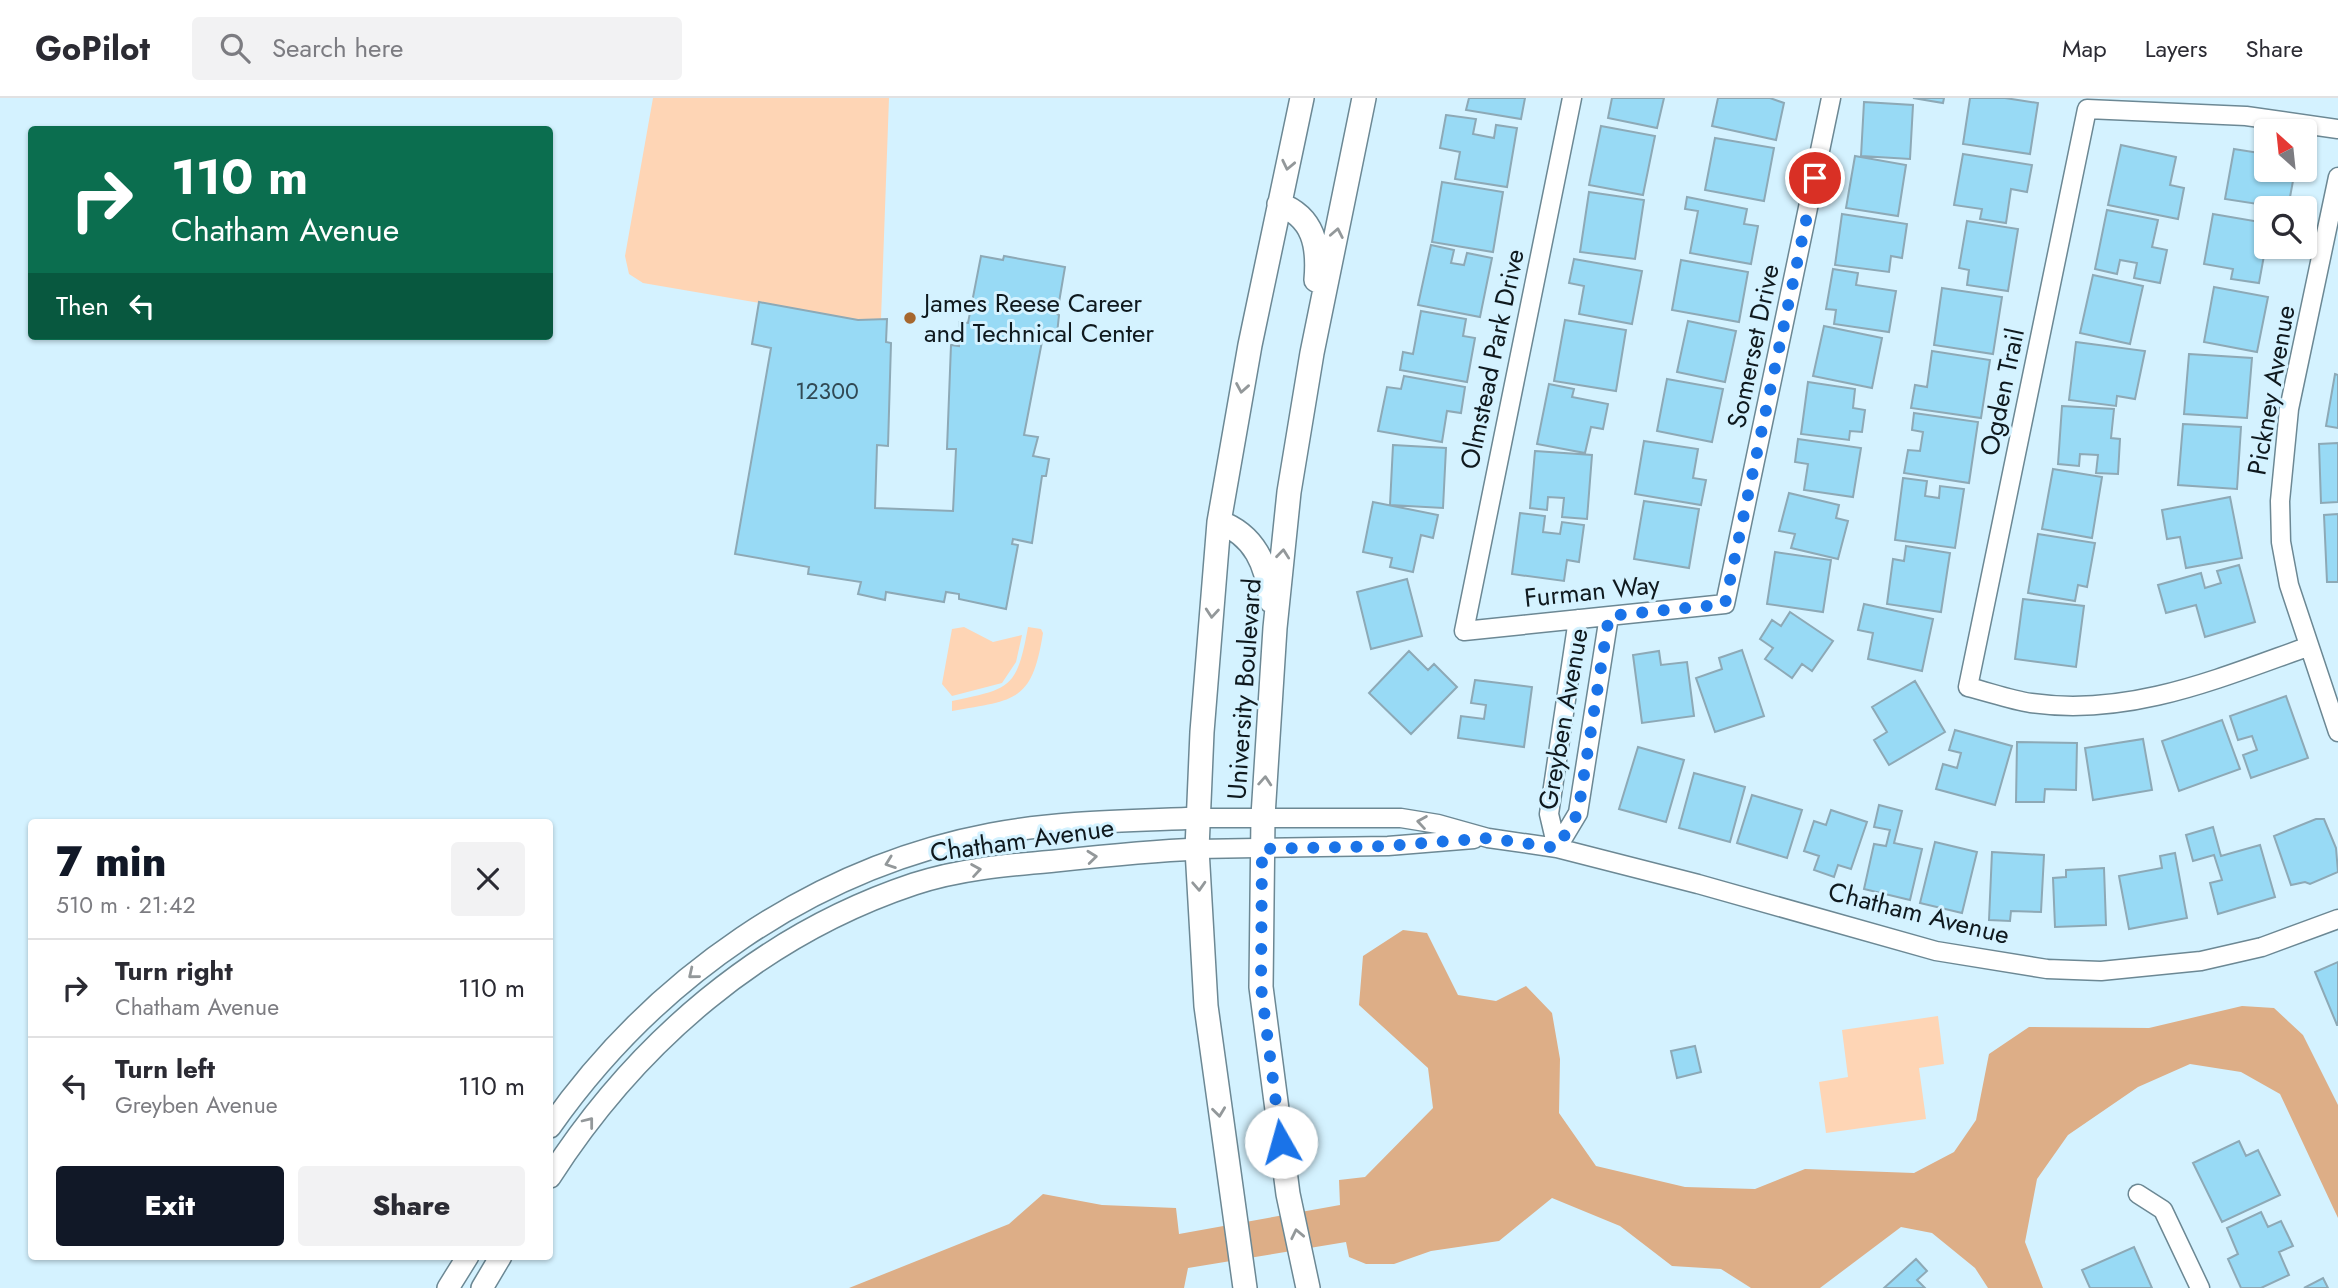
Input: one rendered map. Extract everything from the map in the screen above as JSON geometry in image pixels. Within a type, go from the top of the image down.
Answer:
[{"type":"main road","name":"University Boulevard","points":[[1244,1286],[1206,1006],[1198,818],[1219,522],[1250,345],[1301,98]]},
{"type":"main road","name":"University Boulevard","points":[[1307,1281],[1288,1194],[1261,987],[1263,816],[1275,628],[1289,492],[1312,353],[1364,98]]},
{"type":"main road","points":[[1279,204],[1302,217],[1317,249],[1312,353]]},
{"type":"main road","points":[[1219,522],[1244,534],[1258,552],[1267,576],[1275,628]]},
{"type":"street","name":"Olmstead Park Drive","points":[[1464,631],[1572,98]]},
{"type":"street","name":"Somerset Drive","points":[[1725,604],[1831,98]]},
{"type":"street","name":"Ogden Trail","points":[[2307,647],[2170,695],[2122,704],[2030,703],[1968,687],[2087,109],[2246,116],[2338,129]]},
{"type":"street","name":"Pickney Avenue","points":[[2338,177],[2282,458],[2281,542],[2289,585],[2307,647],[2338,732]]},
{"type":"street","name":"Furman Way","points":[[1464,631],[1725,604]]},
{"type":"street","name":"Greyben Avenue","points":[[1557,848],[1578,813],[1609,616]]},
{"type":"street","name":"Greyben Avenue","points":[[1557,848],[1549,814],[1578,619]]},
{"type":"street","name":"Chatham Avenue","points":[[553,1123],[597,1065],[666,996],[741,938],[780,913],[888,863],[990,834],[1078,822],[1263,816],[1401,818],[1438,824],[1488,838],[1557,848],[1710,887],[1936,951],[2047,968],[2101,971],[2201,961],[2262,947],[2338,919]]},
{"type":"street","name":"Chatham Avenue","points":[[553,1173],[597,1112],[653,1047],[731,979],[795,937],[914,884],[961,872],[1154,851],[1388,846],[1488,838]]},
{"type":"street","points":[[780,913],[795,937]]},
{"type":"street","points":[[2138,1194],[2163,1210],[2200,1288]]},
{"type":"street","points":[[449,1288],[466,1260]]},
{"type":"street","points":[[482,1288],[499,1260]]},
{"type":"shaded area","points":[[653,98],[889,98],[881,319],[859,320],[643,283],[629,274],[625,256]]},
{"type":"shaded area","points":[[964,627],[993,642],[1022,635],[1016,662],[1002,683],[952,696],[942,684],[952,629]]},
{"type":"shaded area","points":[[1028,627],[1041,629],[1043,633],[1039,656],[1026,685],[1006,700],[952,711],[952,701],[987,693],[1008,682],[1020,663]]},
{"type":"shaded area","points":[[1403,930],[1427,933],[1458,995],[1496,1001],[1526,986],[1552,1013],[1560,1059],[1559,1113],[1596,1166],[1685,1187],[1755,1189],[1805,1169],[1914,1173],[1954,1152],[1976,1120],[1989,1054],[2029,1027],[2149,1028],[2242,1006],[2274,1008],[2303,1035],[2338,1105],[2338,1218],[2280,1094],[2241,1072],[2190,1064],[2138,1087],[2068,1135],[2037,1179],[2025,1242],[2043,1288],[1988,1288],[1975,1268],[1932,1233],[1901,1227],[1820,1288],[1751,1288],[1721,1269],[1672,1266],[1620,1226],[1552,1198],[1499,1241],[1431,1251],[1394,1264],[1366,1264],[1349,1257],[1346,1242],[1188,1268],[1184,1288],[849,1288],[1009,1224],[1043,1194],[1102,1205],[1176,1208],[1179,1234],[1340,1205],[1339,1180],[1365,1177],[1433,1108],[1428,1068],[1359,1005],[1363,956]]},
{"type":"shaded area","points":[[1938,1016],[1944,1064],[1919,1068],[1926,1119],[1826,1133],[1819,1082],[1848,1077],[1842,1030]]},
{"type":"building","points":[[1469,98],[1525,98],[1521,119],[1466,110]]},
{"type":"building","points":[[1612,98],[1664,98],[1657,128],[1608,118]]},
{"type":"building","points":[[1718,98],[1770,98],[1784,103],[1776,140],[1712,126]]},
{"type":"building","points":[[1913,98],[1944,98],[1943,103]]},
{"type":"building","points":[[1970,98],[2005,98],[2038,103],[2030,154],[1963,144]]},
{"type":"building","points":[[1864,102],[1913,105],[1910,159],[1861,156]]},
{"type":"building","points":[[1446,115],[1476,119],[1473,134],[1494,138],[1496,125],[1517,128],[1507,187],[1455,179],[1460,152],[1440,148]]},
{"type":"building","points":[[1601,126],[1655,136],[1643,195],[1589,185]]},
{"type":"building","points":[[1715,138],[1774,148],[1764,201],[1705,190]]},
{"type":"building","points":[[2121,145],[2176,157],[2170,185],[2184,188],[2178,219],[2108,205]]},
{"type":"building","points":[[2234,149],[2254,152],[2254,182],[2293,182],[2290,196],[2254,196],[2254,203],[2225,199]]},
{"type":"building","points":[[1963,154],[2032,165],[2027,192],[2011,189],[2006,223],[1980,219],[1982,209],[1954,205]]},
{"type":"building","points":[[1855,156],[1906,165],[1898,216],[1846,208]]},
{"type":"building","points":[[1442,182],[1503,192],[1493,252],[1432,242]]},
{"type":"building","points":[[1589,192],[1644,200],[1635,259],[1580,252]]},
{"type":"building","points":[[1687,197],[1747,209],[1744,224],[1758,226],[1751,264],[1690,253],[1698,211],[1685,209]]},
{"type":"building","points":[[2107,210],[2158,220],[2152,247],[2167,250],[2160,283],[2134,278],[2137,263],[2120,260],[2117,274],[2095,269]]},
{"type":"building","points":[[1842,214],[1907,224],[1902,258],[1891,256],[1889,272],[1835,265]]},
{"type":"building","points":[[2213,214],[2254,221],[2254,259],[2263,259],[2259,283],[2231,279],[2233,269],[2204,264]]},
{"type":"building","points":[[1967,221],[2018,229],[2008,291],[1967,285],[1969,270],[1959,268]]},
{"type":"building","points":[[1431,245],[1454,250],[1451,263],[1464,265],[1467,253],[1492,258],[1480,317],[1418,305]]},
{"type":"building","points":[[981,256],[1003,260],[1004,256],[1065,267],[1057,314],[1057,334],[1044,331],[1024,435],[1038,437],[1033,456],[1049,459],[1046,476],[1042,476],[1032,543],[1013,539],[1012,544],[1018,545],[1006,609],[959,599],[959,594],[946,592],[944,602],[886,592],[885,600],[858,594],[861,582],[808,574],[809,567],[735,554],[771,348],[752,344],[759,302],[858,320],[887,319],[886,342],[891,343],[888,446],[877,445],[875,508],[953,511],[956,449],[947,449],[951,345],[959,346],[959,322],[968,323]]},
{"type":"building","points":[[1574,259],[1642,271],[1632,324],[1579,314],[1584,286],[1569,283]]},
{"type":"building","points":[[1681,260],[1748,272],[1739,322],[1672,310]]},
{"type":"building","points":[[1833,269],[1858,273],[1856,285],[1896,291],[1889,332],[1834,324],[1836,310],[1826,309]]},
{"type":"building","points":[[2093,275],[2143,286],[2130,344],[2080,333]]},
{"type":"building","points":[[2214,287],[2268,297],[2257,352],[2204,342]]},
{"type":"building","points":[[1942,288],[2002,297],[1993,354],[1934,345]]},
{"type":"building","points":[[1421,311],[1466,319],[1463,336],[1475,338],[1467,382],[1400,370],[1403,352],[1413,354]]},
{"type":"building","points":[[1565,320],[1626,330],[1616,391],[1554,381]]},
{"type":"building","points":[[1688,321],[1736,331],[1725,382],[1677,372]]},
{"type":"building","points":[[1824,326],[1882,338],[1872,388],[1813,376]]},
{"type":"building","points":[[2076,342],[2145,351],[2135,399],[2117,396],[2116,406],[2069,400]]},
{"type":"building","points":[[1932,351],[1990,360],[1981,418],[1911,408],[1915,385],[1927,387]]},
{"type":"building","points":[[2189,354],[2252,358],[2247,418],[2184,414]]},
{"type":"building","points":[[2335,374],[2338,375],[2338,428],[2326,426]]},
{"type":"building","points":[[1404,376],[1465,387],[1461,413],[1447,411],[1442,442],[1378,431],[1387,387],[1401,389]]},
{"type":"building","points":[[1667,379],[1723,389],[1712,442],[1657,431]]},
{"type":"building","points":[[1808,382],[1855,389],[1853,408],[1865,410],[1862,432],[1850,431],[1849,440],[1801,434]]},
{"type":"building","points":[[1549,384],[1574,389],[1572,397],[1608,404],[1603,429],[1591,427],[1585,453],[1537,444]]},
{"type":"building","points":[[2062,406],[2114,409],[2111,438],[2120,439],[2118,474],[2096,473],[2098,455],[2080,454],[2079,466],[2058,464]]},
{"type":"building","points":[[1914,413],[1978,422],[1969,483],[1904,473],[1908,450],[1920,451],[1923,432],[1912,430]]},
{"type":"building","points":[[2183,424],[2241,427],[2237,489],[2178,485]]},
{"type":"building","points":[[1798,439],[1861,448],[1853,497],[1804,490],[1808,464],[1795,462]]},
{"type":"building","points":[[1644,441],[1698,449],[1693,478],[1706,480],[1701,505],[1635,494]]},
{"type":"building","points":[[2338,443],[2338,502],[2321,503],[2319,444]]},
{"type":"building","points":[[1393,445],[1446,448],[1443,508],[1390,505]]},
{"type":"building","points":[[1535,451],[1592,455],[1587,519],[1562,517],[1564,498],[1548,497],[1547,510],[1530,508]]},
{"type":"building","points":[[2053,469],[2102,477],[2092,538],[2042,529]]},
{"type":"building","points":[[1903,478],[1927,481],[1925,496],[1939,498],[1940,486],[1964,489],[1955,548],[1895,540]]},
{"type":"building","points":[[1789,493],[1839,505],[1836,518],[1848,521],[1838,559],[1791,548],[1795,534],[1779,531]]},
{"type":"building","points":[[2230,497],[2242,558],[2186,568],[2180,537],[2167,539],[2162,510]]},
{"type":"building","points":[[1644,501],[1699,509],[1689,568],[1634,559]]},
{"type":"building","points":[[1373,502],[1438,515],[1433,538],[1421,535],[1413,572],[1390,567],[1392,558],[1363,552]]},
{"type":"building","points":[[1520,513],[1545,516],[1543,532],[1560,534],[1562,522],[1584,525],[1579,562],[1567,560],[1564,581],[1512,574]]},
{"type":"building","points":[[2338,514],[2338,582],[2327,582],[2324,515]]},
{"type":"building","points":[[2038,534],[2095,543],[2087,587],[2078,585],[2075,601],[2028,593]]},
{"type":"building","points":[[1906,546],[1950,553],[1941,612],[1887,604],[1893,559],[1904,561]]},
{"type":"building","points":[[1775,552],[1831,560],[1823,612],[1767,604]]},
{"type":"building","points":[[2239,565],[2255,622],[2205,637],[2196,605],[2166,613],[2158,585],[2201,573],[2205,588],[2221,583],[2217,571]]},
{"type":"building","points":[[1407,579],[1422,636],[1371,649],[1357,592]]},
{"type":"building","points":[[2023,599],[2084,606],[2076,667],[2015,659]]},
{"type":"building","points":[[1864,604],[1933,619],[1922,671],[1868,659],[1873,633],[1858,630]]},
{"type":"building","points":[[1790,612],[1833,641],[1812,671],[1802,664],[1792,678],[1765,659],[1773,648],[1760,639],[1772,620],[1781,626]]},
{"type":"building","points":[[1742,650],[1764,716],[1715,732],[1696,678],[1722,669],[1719,658]]},
{"type":"building","points":[[1409,651],[1428,670],[1434,664],[1457,687],[1411,734],[1369,693]]},
{"type":"building","points":[[1659,651],[1661,665],[1687,662],[1694,716],[1642,723],[1633,655]]},
{"type":"building","points":[[1475,680],[1532,687],[1524,747],[1458,738],[1461,716],[1484,719],[1486,705],[1471,703]]},
{"type":"building","points":[[1915,681],[1945,732],[1889,765],[1874,740],[1887,732],[1872,707]]},
{"type":"building","points":[[2286,696],[2308,758],[2251,778],[2243,755],[2257,750],[2252,736],[2238,740],[2230,716]]},
{"type":"building","points":[[2222,720],[2240,769],[2179,791],[2162,741]]},
{"type":"building","points":[[1955,730],[2012,746],[1995,805],[1936,789],[1943,764],[1957,768],[1961,753],[1949,750]]},
{"type":"building","points":[[2143,739],[2152,790],[2093,800],[2085,748]]},
{"type":"building","points":[[2017,742],[2077,743],[2076,790],[2045,789],[2044,802],[2016,802]]},
{"type":"building","points":[[1638,747],[1684,760],[1666,822],[1619,809]]},
{"type":"building","points":[[1694,773],[1745,787],[1730,842],[1679,828]]},
{"type":"building","points":[[1752,795],[1802,810],[1787,858],[1737,843]]},
{"type":"building","points":[[1879,805],[1902,811],[1894,843],[1922,849],[1910,900],[1864,889],[1874,844],[1886,846],[1890,830],[1874,827]]},
{"type":"building","points":[[1831,810],[1867,822],[1851,869],[1838,865],[1834,877],[1814,870],[1819,856],[1804,851],[1814,821],[1826,825]]},
{"type":"building","points":[[2316,819],[2324,819],[2336,848],[2338,872],[2310,884],[2305,882],[2291,885],[2274,836]]},
{"type":"building","points":[[2213,827],[2221,856],[2260,845],[2275,897],[2218,914],[2210,883],[2222,880],[2214,855],[2193,861],[2186,835]]},
{"type":"building","points":[[1935,842],[1977,852],[1962,913],[1920,903]]},
{"type":"building","points":[[1992,852],[2044,855],[2041,912],[2011,911],[2010,921],[1989,920]]},
{"type":"building","points":[[2175,853],[2187,918],[2129,929],[2119,876],[2162,868],[2160,856]]},
{"type":"building","points":[[2104,868],[2106,925],[2055,927],[2053,878],[2066,877],[2066,870]]},
{"type":"building","points":[[2338,962],[2338,1025],[2337,1025],[2315,972]]},
{"type":"building","points":[[1695,1046],[1701,1072],[1677,1078],[1671,1051]]},
{"type":"building","points":[[2239,1141],[2246,1156],[2258,1150],[2280,1195],[2222,1222],[2193,1163]]},
{"type":"building","points":[[2261,1212],[2268,1227],[2281,1221],[2293,1246],[2279,1252],[2289,1275],[2261,1288],[2241,1288],[2228,1259],[2238,1254],[2227,1228]]},
{"type":"building","points":[[2134,1247],[2152,1288],[2090,1288],[2082,1270]]},
{"type":"building","points":[[1916,1259],[1927,1271],[1917,1280],[1925,1288],[1884,1288]]},
{"type":"building","points":[[2323,1278],[2328,1288],[2304,1288]]},
{"type":"place","name":"James Reese Career and Technical Center","points":[[910,318]]},
{"type":"route","points":[[1281,1142],[1261,987],[1262,849],[1388,846],[1488,838],[1557,848],[1578,813],[1609,616],[1725,604],[1815,178]]}]
